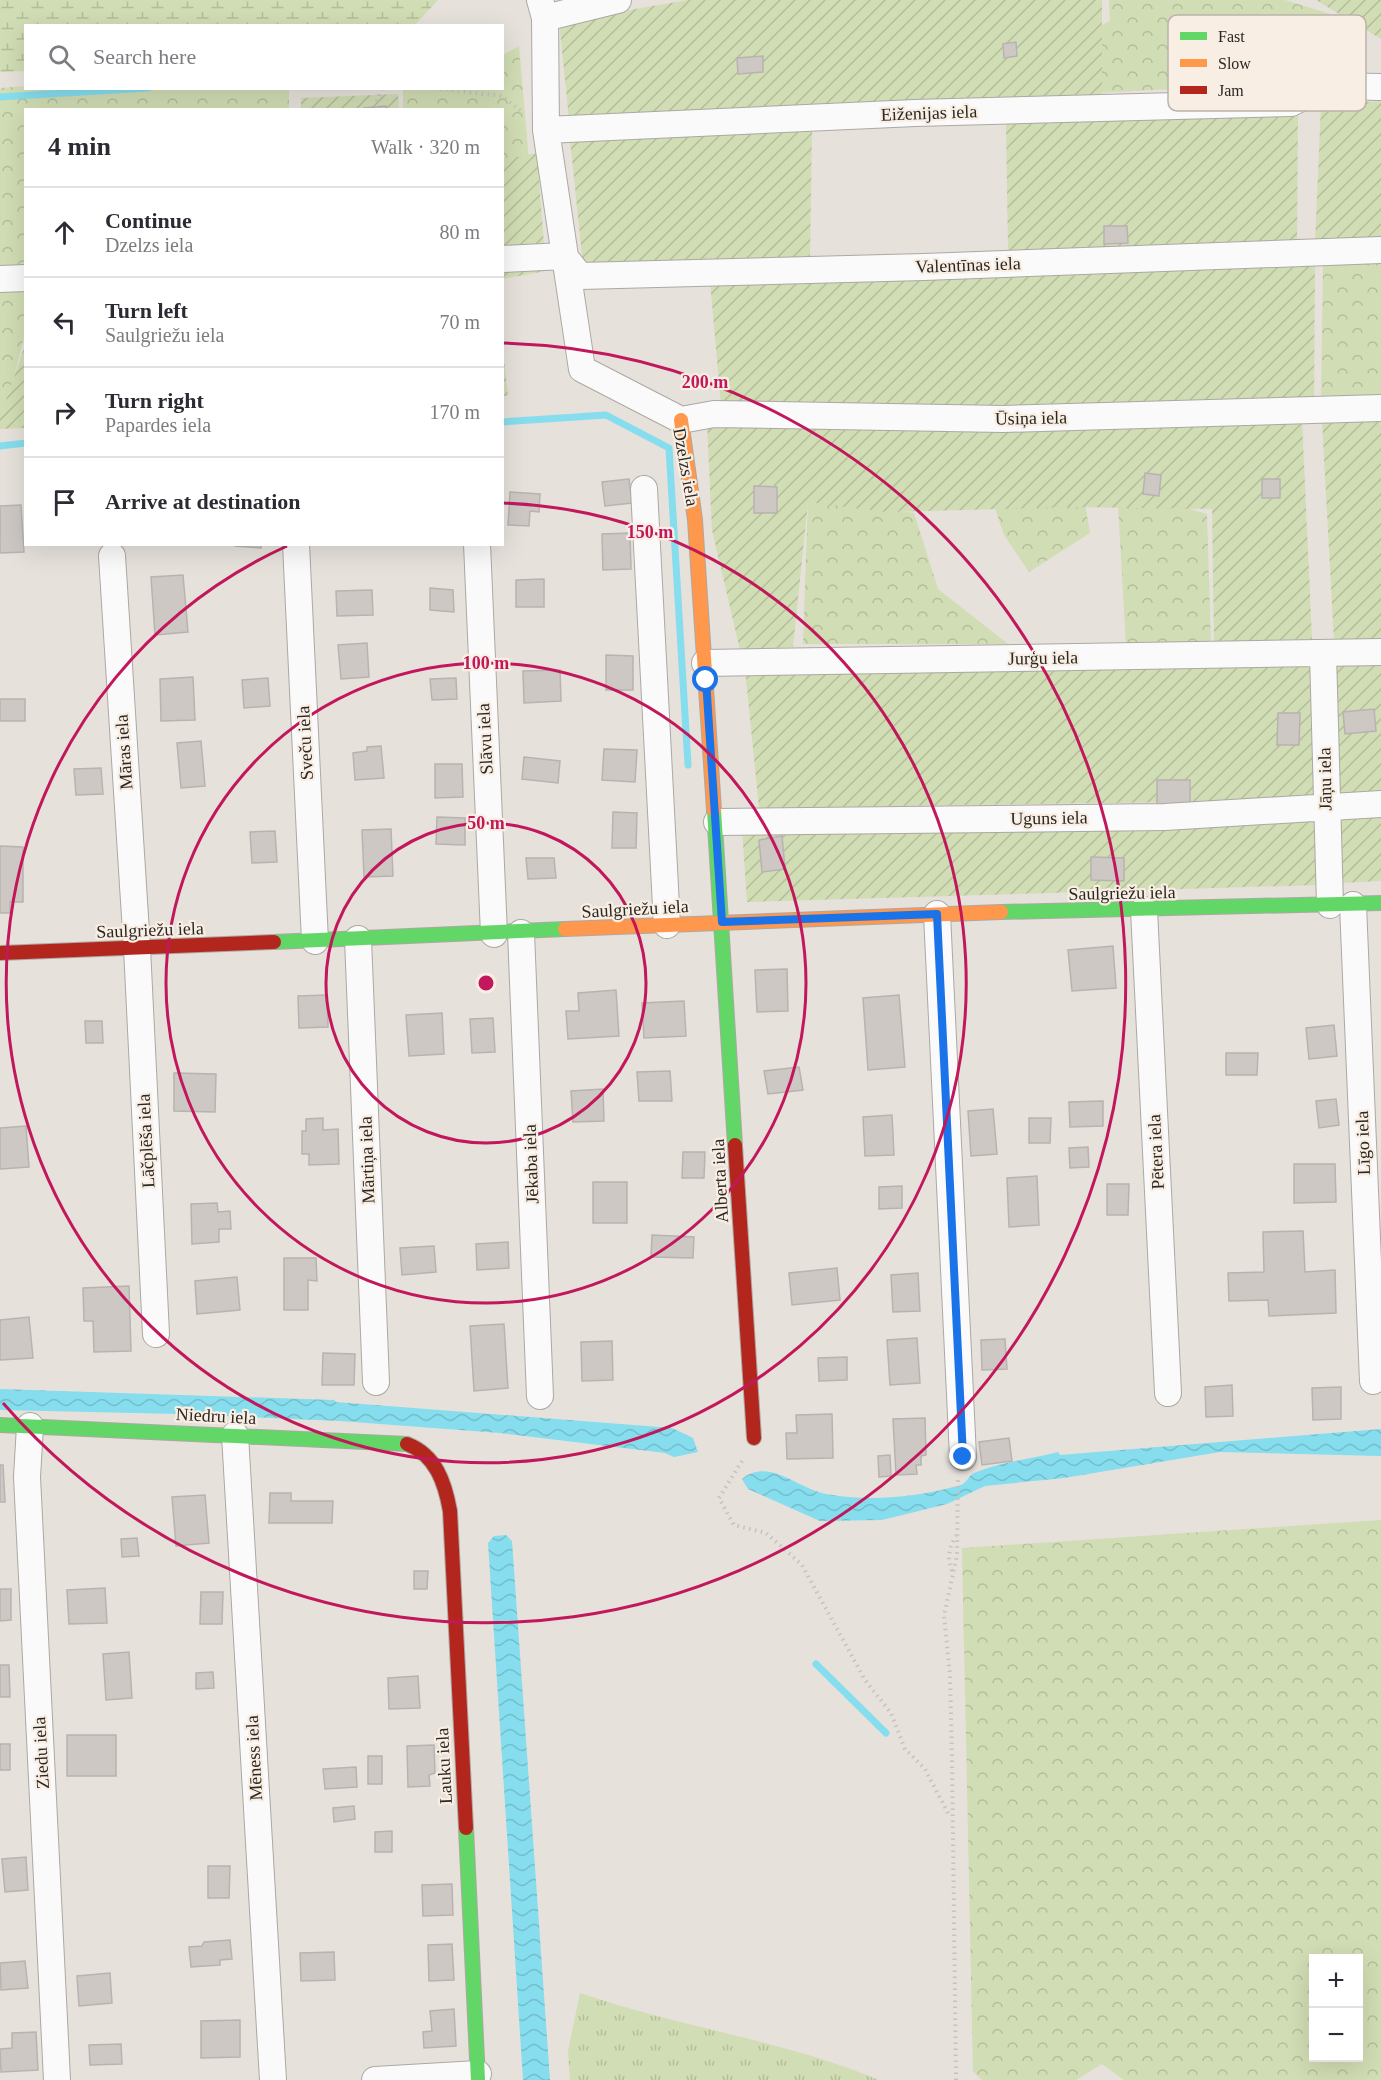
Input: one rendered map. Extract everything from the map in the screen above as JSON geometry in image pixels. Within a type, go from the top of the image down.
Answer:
[{"type":"street","points":[[542,9],[618,0]]},
{"type":"street","name":"Dzelzs iela","points":[[542,9],[546,130],[582,369],[681,420],[695,520],[722,922]]},
{"type":"street","name":"Eiženijas iela","points":[[546,130],[915,113],[1168,107]]},
{"type":"street","name":"Valentīnas iela","points":[[564,256],[580,276],[948,266],[1381,250]]},
{"type":"street","points":[[504,259],[564,256]]},
{"type":"street","points":[[0,279],[24,278]]},
{"type":"street","name":"Ūsiņa iela","points":[[681,420],[714,414],[1004,419],[1381,408]]},
{"type":"street","points":[[644,489],[667,925]]},
{"type":"street","name":"Sveču iela","points":[[296,546],[315,941]]},
{"type":"street","name":"Slāvu iela","points":[[477,546],[494,934]]},
{"type":"street","name":"Māras iela","points":[[112,556],[136,948]]},
{"type":"street","name":"Jurģu iela","points":[[705,663],[1381,652]]},
{"type":"street","name":"Jāņu iela","points":[[1323,654],[1326,807],[1342,905]]},
{"type":"street","name":"Uguns iela","points":[[717,822],[1165,817],[1381,804]]},
{"type":"street","name":"Saulgriežu iela","points":[[0,953],[937,914],[1381,903]]},
{"type":"street","name":"Līgo iela","points":[[1342,905],[1373,1381]]},
{"type":"street","name":"Pētera iela","points":[[1144,910],[1168,1393]]},
{"type":"street","points":[[937,914],[960,1469]]},
{"type":"street","name":"Alberta iela","points":[[722,922],[753,1438]]},
{"type":"street","name":"Jēkaba iela","points":[[521,933],[540,1396]]},
{"type":"street","name":"Mārtiņa iela","points":[[358,939],[376,1382]]},
{"type":"street","name":"Lāčplēša iela","points":[[136,948],[156,1334]]},
{"type":"street","name":"Niedru iela","points":[[0,1425],[409,1444],[428,1455]]},
{"type":"street","name":"Ziedu iela","points":[[30,1426],[27,1477],[57,2080]]},
{"type":"street","name":"Mēness iela","points":[[235,1435],[273,2080]]},
{"type":"street","name":"Lauku iela","points":[[428,1455],[444,1479],[450,1511],[478,2077]]},
{"type":"street","points":[[375,2080],[478,2077]]},
{"type":"path","points":[[375,107],[381,90]]},
{"type":"path","points":[[452,90],[501,96],[546,130]]},
{"type":"path","points":[[753,1438],[749,1450],[719,1498],[734,1525],[766,1533],[802,1564],[865,1680],[891,1713],[905,1749],[925,1769],[951,1818]]},
{"type":"path","points":[[956,2080],[950,1675],[944,1616],[957,1556],[956,1504],[960,1469]]},
{"type":"path","points":[[952,1571],[949,1561],[951,1545],[957,1535]]},
{"type":"green space","points":[[0,0],[438,0],[416,24],[24,24],[24,71],[0,72]]},
{"type":"green space","points":[[688,0],[1102,0],[1102,98],[569,119],[559,22]]},
{"type":"green space","points":[[1109,0],[1285,0],[1330,15],[1168,15],[1168,89],[1057,95],[1061,45],[1110,21]]},
{"type":"green space","points":[[1316,0],[1381,0],[1381,39],[1366,30],[1366,15],[1341,15]]},
{"type":"green space","points":[[519,46],[529,162],[504,168],[504,108],[403,108],[403,90],[504,90],[504,54]]},
{"type":"green space","points":[[24,86],[24,90],[289,90],[289,108],[24,108],[24,272],[0,272],[0,88]]},
{"type":"green space","points":[[398,94],[399,108],[301,108],[301,98]]},
{"type":"green space","points":[[1381,101],[1381,242],[1315,244],[1321,111],[1366,111],[1366,102]]},
{"type":"green space","points":[[1298,113],[1297,247],[1008,252],[1006,123]]},
{"type":"green space","points":[[812,130],[810,258],[583,264],[570,140]]},
{"type":"green space","points":[[537,153],[546,271],[504,279],[504,160]]},
{"type":"green space","points":[[1381,260],[1381,399],[1321,401],[1323,263]]},
{"type":"green space","points":[[1315,264],[1314,407],[721,405],[710,281]]},
{"type":"green space","points":[[24,287],[24,338],[0,430],[0,288]]},
{"type":"green space","points":[[24,348],[24,428],[0,429],[0,418]]},
{"type":"green space","points":[[504,358],[508,396],[504,396]]},
{"type":"green space","points":[[1381,418],[1381,639],[1334,641],[1322,421]]},
{"type":"green space","points":[[1302,420],[1312,639],[1214,642],[1212,509],[1071,507],[886,512],[808,502],[793,647],[740,650],[712,530],[707,422]]},
{"type":"green space","points":[[1117,488],[1207,514],[1211,643],[1126,644]]},
{"type":"green space","points":[[989,490],[1084,498],[1090,533],[1029,572],[1004,535]]},
{"type":"green space","points":[[808,499],[914,513],[938,589],[1008,644],[803,644]]},
{"type":"green space","points":[[1381,661],[1381,792],[1338,794],[1336,662]]},
{"type":"green space","points":[[1303,664],[1312,669],[1319,800],[759,808],[745,669]]},
{"type":"green space","points":[[1381,813],[1381,881],[1338,883],[1338,815]]},
{"type":"green space","points":[[1316,819],[1317,885],[747,902],[742,828]]},
{"type":"green space","points":[[1381,1520],[1381,2080],[1124,2080],[1102,2064],[1076,2080],[982,2080],[973,2071],[962,1548]]},
{"type":"green space","points":[[580,1993],[617,2005],[806,2054],[879,2080],[570,2080],[568,2051]]},
{"type":"water","points":[[0,1389],[334,1400],[336,1402],[672,1428],[693,1438],[698,1452],[674,1457],[665,1453],[500,1433],[340,1421],[180,1414],[0,1410]]},
{"type":"water","points":[[1381,1429],[1381,1456],[1220,1452],[1064,1478],[985,1486],[947,1504],[882,1520],[820,1521],[748,1489],[742,1479],[752,1473],[763,1471],[784,1476],[826,1494],[859,1498],[894,1497],[928,1493],[961,1485],[972,1474],[984,1469],[1058,1452],[1060,1455]]},
{"type":"water","points":[[506,1535],[512,1541],[550,2080],[523,2080],[488,1543],[494,1536]]},
{"type":"building","points":[[1016,42],[1017,56],[1004,58],[1003,44]]},
{"type":"building","points":[[763,56],[763,72],[738,74],[737,58]]},
{"type":"building","points":[[1104,226],[1127,226],[1128,243],[1104,244]]},
{"type":"building","points":[[1145,473],[1161,475],[1159,496],[1143,494]]},
{"type":"building","points":[[629,479],[632,503],[605,506],[602,482]]},
{"type":"building","points":[[1262,479],[1280,479],[1280,498],[1262,498]]},
{"type":"building","points":[[754,486],[777,487],[777,513],[754,513]]},
{"type":"building","points":[[510,492],[540,494],[539,512],[530,511],[529,526],[508,525]]},
{"type":"building","points":[[21,505],[24,552],[0,553],[0,506]]},
{"type":"building","points":[[630,533],[631,569],[603,570],[602,534]]},
{"type":"building","points":[[235,546],[261,546],[261,548]]},
{"type":"building","points":[[183,575],[188,632],[155,635],[151,577]]},
{"type":"building","points":[[544,579],[544,607],[516,607],[516,580]]},
{"type":"building","points":[[430,588],[453,590],[454,612],[430,610]]},
{"type":"building","points":[[372,590],[373,615],[337,616],[336,591]]},
{"type":"building","points":[[367,643],[369,677],[341,679],[338,645]]},
{"type":"building","points":[[606,655],[633,656],[633,690],[606,690]]},
{"type":"building","points":[[560,670],[561,701],[524,703],[523,671]]},
{"type":"building","points":[[193,677],[195,720],[161,721],[160,679]]},
{"type":"building","points":[[268,678],[270,706],[244,708],[242,680]]},
{"type":"building","points":[[456,678],[457,699],[432,700],[430,679]]},
{"type":"building","points":[[0,699],[25,699],[25,721],[0,721]]},
{"type":"building","points":[[1374,709],[1376,731],[1345,734],[1343,712]]},
{"type":"building","points":[[1278,713],[1300,713],[1299,745],[1277,745]]},
{"type":"building","points":[[201,741],[205,786],[181,788],[177,743]]},
{"type":"building","points":[[381,746],[384,778],[355,780],[353,753],[367,751],[367,747]]},
{"type":"building","points":[[604,749],[637,750],[635,782],[602,780]]},
{"type":"building","points":[[524,757],[560,761],[558,783],[522,779]]},
{"type":"building","points":[[435,764],[462,764],[463,797],[435,798]]},
{"type":"building","points":[[101,768],[103,794],[76,795],[74,769]]},
{"type":"building","points":[[1157,780],[1190,780],[1190,805],[1157,805]]},
{"type":"building","points":[[613,812],[637,813],[636,848],[612,848]]},
{"type":"building","points":[[437,817],[465,818],[465,845],[436,844]]},
{"type":"building","points":[[391,829],[393,876],[364,877],[362,830]]},
{"type":"building","points":[[275,831],[277,862],[252,863],[250,832]]},
{"type":"building","points":[[782,836],[785,869],[762,872],[759,840]]},
{"type":"building","points":[[0,846],[23,847],[23,902],[10,902],[10,913],[0,913]]},
{"type":"building","points":[[1091,857],[1124,858],[1124,881],[1091,880]]},
{"type":"building","points":[[526,858],[554,858],[556,878],[528,879]]},
{"type":"building","points":[[1113,946],[1116,988],[1072,991],[1068,950]]},
{"type":"building","points":[[787,969],[788,1011],[757,1012],[755,970]]},
{"type":"building","points":[[616,990],[619,1036],[568,1039],[566,1011],[579,1011],[578,993]]},
{"type":"building","points":[[327,995],[328,1027],[299,1028],[298,996]]},
{"type":"building","points":[[899,995],[905,1067],[868,1070],[863,998]]},
{"type":"building","points":[[684,1001],[686,1036],[644,1038],[642,1003]]},
{"type":"building","points":[[442,1013],[444,1054],[409,1056],[406,1015]]},
{"type":"building","points":[[493,1018],[495,1052],[472,1053],[470,1019]]},
{"type":"building","points":[[85,1021],[102,1021],[103,1043],[86,1043]]},
{"type":"building","points":[[1334,1025],[1337,1056],[1309,1059],[1306,1028]]},
{"type":"building","points":[[1226,1053],[1258,1053],[1257,1075],[1226,1075]]},
{"type":"building","points":[[799,1067],[803,1090],[768,1094],[764,1071]]},
{"type":"building","points":[[670,1071],[672,1101],[639,1101],[637,1072]]},
{"type":"building","points":[[174,1073],[216,1074],[215,1112],[174,1111]]},
{"type":"building","points":[[603,1089],[604,1121],[573,1122],[571,1091]]},
{"type":"building","points":[[1336,1099],[1339,1125],[1319,1128],[1316,1101]]},
{"type":"building","points":[[1103,1101],[1103,1126],[1070,1127],[1069,1102]]},
{"type":"building","points":[[993,1109],[997,1154],[971,1156],[968,1111]]},
{"type":"building","points":[[892,1115],[894,1155],[865,1156],[863,1117]]},
{"type":"building","points":[[323,1118],[323,1130],[338,1129],[339,1164],[309,1165],[309,1154],[302,1154],[302,1131],[306,1131],[306,1119]]},
{"type":"building","points":[[1029,1118],[1051,1118],[1050,1143],[1029,1143]]},
{"type":"building","points":[[26,1126],[29,1167],[0,1169],[0,1128]]},
{"type":"building","points":[[1088,1147],[1089,1167],[1070,1168],[1069,1148]]},
{"type":"building","points":[[683,1152],[705,1152],[704,1178],[682,1178]]},
{"type":"building","points":[[1294,1164],[1335,1164],[1336,1202],[1294,1203]]},
{"type":"building","points":[[1037,1176],[1039,1225],[1009,1227],[1007,1178]]},
{"type":"building","points":[[593,1182],[627,1182],[627,1223],[593,1223]]},
{"type":"building","points":[[1107,1184],[1129,1184],[1128,1215],[1107,1215]]},
{"type":"building","points":[[902,1186],[902,1208],[879,1209],[879,1187]]},
{"type":"building","points":[[217,1203],[218,1212],[230,1211],[231,1229],[219,1229],[219,1242],[192,1244],[191,1204]]},
{"type":"building","points":[[1303,1231],[1305,1272],[1335,1270],[1336,1313],[1269,1316],[1268,1300],[1229,1301],[1228,1273],[1264,1272],[1263,1232]]},
{"type":"building","points":[[652,1235],[694,1237],[693,1258],[651,1257]]},
{"type":"building","points":[[508,1242],[509,1268],[477,1270],[476,1244]]},
{"type":"building","points":[[434,1246],[436,1272],[402,1275],[400,1248]]},
{"type":"building","points":[[284,1258],[316,1258],[317,1281],[308,1280],[308,1310],[284,1310]]},
{"type":"building","points":[[837,1268],[840,1300],[792,1305],[789,1273]]},
{"type":"building","points":[[918,1273],[920,1311],[893,1312],[891,1275]]},
{"type":"building","points":[[237,1277],[240,1310],[197,1314],[195,1281]]},
{"type":"building","points":[[129,1286],[131,1351],[94,1352],[93,1321],[84,1321],[83,1288]]},
{"type":"building","points":[[29,1317],[33,1358],[0,1360],[0,1320]]},
{"type":"building","points":[[504,1324],[508,1388],[474,1391],[470,1326]]},
{"type":"building","points":[[917,1338],[920,1383],[890,1385],[887,1340]]},
{"type":"building","points":[[1005,1339],[1007,1369],[982,1370],[981,1340]]},
{"type":"building","points":[[612,1341],[613,1380],[582,1381],[581,1342]]},
{"type":"building","points":[[323,1353],[355,1354],[354,1385],[322,1385]]},
{"type":"building","points":[[847,1357],[847,1380],[819,1381],[818,1358]]},
{"type":"building","points":[[1232,1385],[1233,1416],[1206,1417],[1205,1387]]},
{"type":"building","points":[[1341,1387],[1341,1419],[1313,1420],[1312,1388]]},
{"type":"building","points":[[832,1414],[833,1458],[787,1459],[786,1433],[797,1433],[796,1415]]},
{"type":"building","points":[[925,1418],[926,1455],[921,1456],[921,1465],[916,1465],[917,1474],[896,1475],[893,1419]]},
{"type":"building","points":[[1009,1438],[1012,1461],[982,1465],[979,1442]]},
{"type":"building","points":[[890,1455],[891,1476],[879,1477],[878,1456]]},
{"type":"building","points":[[0,1465],[3,1465],[5,1502],[0,1502]]},
{"type":"building","points":[[270,1493],[291,1493],[291,1501],[333,1501],[332,1523],[269,1523]]},
{"type":"building","points":[[205,1495],[209,1543],[176,1546],[172,1497]]},
{"type":"building","points":[[137,1538],[139,1556],[122,1557],[121,1539]]},
{"type":"building","points":[[414,1571],[428,1571],[427,1589],[414,1589]]},
{"type":"building","points":[[105,1588],[107,1623],[69,1624],[67,1590]]},
{"type":"building","points":[[0,1589],[11,1589],[11,1620],[0,1621]]},
{"type":"building","points":[[201,1592],[223,1592],[222,1624],[200,1624]]},
{"type":"building","points":[[129,1652],[132,1698],[106,1700],[103,1654]]},
{"type":"building","points":[[0,1665],[9,1665],[10,1697],[0,1697]]},
{"type":"building","points":[[213,1672],[214,1688],[196,1689],[196,1673]]},
{"type":"building","points":[[418,1676],[420,1708],[389,1709],[388,1678]]},
{"type":"building","points":[[67,1735],[116,1735],[116,1776],[67,1776]]},
{"type":"building","points":[[0,1744],[10,1744],[10,1770],[0,1770]]},
{"type":"building","points":[[434,1745],[435,1773],[429,1775],[430,1786],[408,1787],[407,1746]]},
{"type":"building","points":[[368,1756],[382,1756],[382,1784],[368,1784]]},
{"type":"building","points":[[356,1767],[357,1787],[325,1789],[323,1769]]},
{"type":"building","points":[[354,1806],[355,1819],[334,1822],[333,1808]]},
{"type":"building","points":[[392,1831],[392,1852],[375,1852],[375,1832]]},
{"type":"building","points":[[26,1857],[28,1890],[5,1892],[2,1859]]},
{"type":"building","points":[[208,1866],[230,1866],[229,1898],[208,1898]]},
{"type":"building","points":[[452,1884],[453,1915],[423,1916],[422,1885]]},
{"type":"building","points":[[230,1940],[232,1959],[220,1960],[220,1965],[191,1967],[189,1947],[202,1946],[204,1942]]},
{"type":"building","points":[[452,1944],[454,1980],[429,1981],[428,1945]]},
{"type":"building","points":[[334,1952],[335,1980],[301,1981],[300,1953]]},
{"type":"building","points":[[25,1961],[28,1988],[1,1990],[0,1963]]},
{"type":"building","points":[[110,1973],[112,2003],[79,2006],[77,1976]]},
{"type":"building","points":[[454,2009],[456,2046],[424,2048],[423,2032],[432,2031],[430,2011]]},
{"type":"building","points":[[240,2020],[240,2057],[201,2058],[201,2021]]},
{"type":"building","points":[[36,2032],[38,2070],[1,2072],[0,2049],[12,2048],[12,2033]]},
{"type":"building","points":[[121,2044],[122,2064],[90,2065],[89,2045]]},
{"type":"waterway","points":[[0,97],[115,90]]},
{"type":"waterway","points":[[504,422],[606,415],[669,448],[688,765]]},
{"type":"waterway","points":[[0,446],[24,443]]},
{"type":"waterway","points":[[816,1664],[886,1733]]},
{"type":"traffic: fast","points":[[714,810],[735,1145]]},
{"type":"traffic: fast","points":[[1001,912],[1381,903]]},
{"type":"traffic: fast","points":[[274,942],[565,929]]},
{"type":"traffic: fast","points":[[0,1425],[407,1444]]},
{"type":"traffic: fast","points":[[466,1828],[478,2080]]},
{"type":"traffic: slow","points":[[681,420],[695,520],[714,810]]},
{"type":"traffic: slow","points":[[565,929],[1001,912]]},
{"type":"traffic: jam","points":[[0,953],[274,942]]},
{"type":"traffic: jam","points":[[735,1145],[754,1438]]},
{"type":"traffic: jam","points":[[407,1444],[425,1455],[432,1463],[442,1480],[450,1511],[466,1828]]},
{"type":"route","points":[[706,680],[722,922],[937,914],[963,1457]]}]
